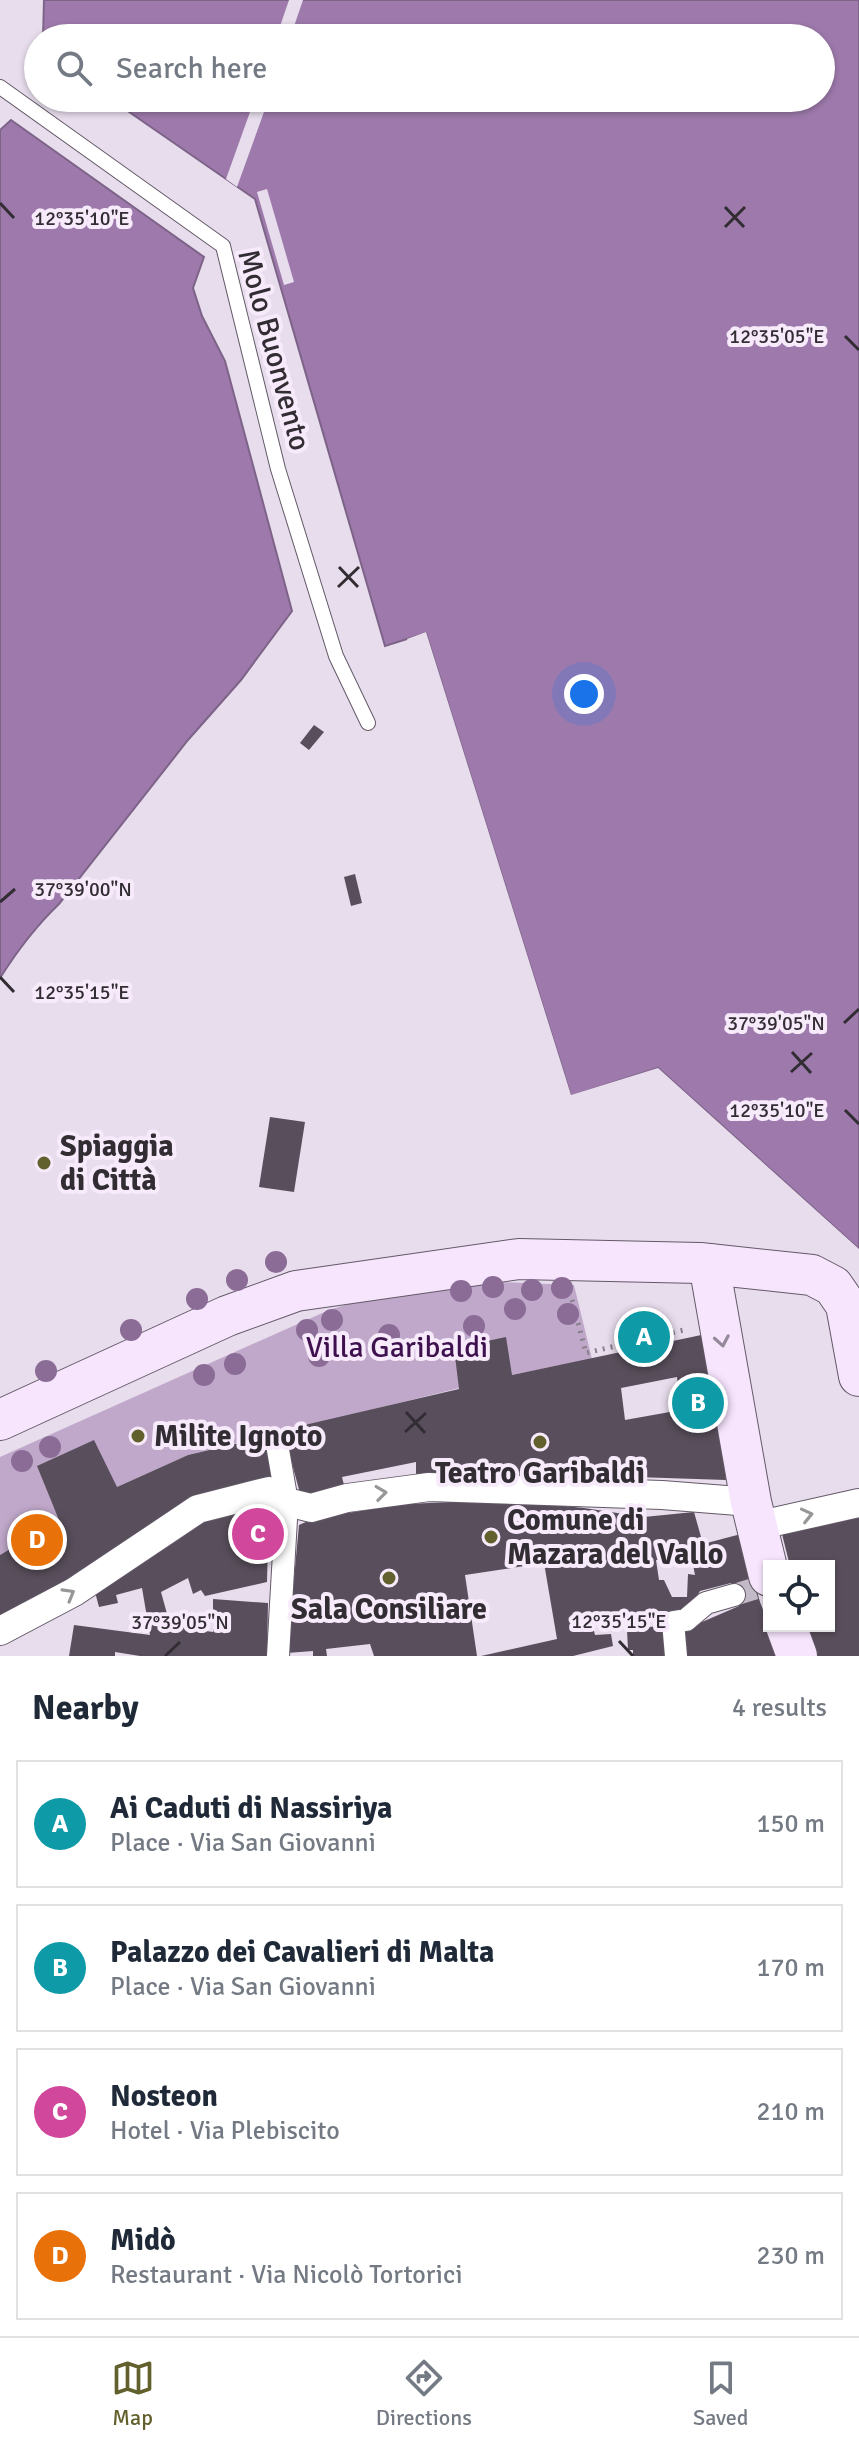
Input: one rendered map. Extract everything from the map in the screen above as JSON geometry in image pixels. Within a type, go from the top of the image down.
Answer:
[{"type":"main road","points":[[0,1420],[227,1316],[296,1291],[519,1259],[709,1264],[812,1275],[833,1286],[846,1305],[859,1376]]},
{"type":"main road","points":[[709,1264],[763,1572]]},
{"type":"main road","points":[[788,1632],[797,1656]]},
{"type":"street","points":[[278,1450],[287,1502],[278,1655]]},
{"type":"street","points":[[0,1631],[74,1592],[198,1509],[269,1491],[287,1502],[311,1508],[347,1498],[429,1487],[662,1495],[753,1514],[859,1503]]},
{"type":"street","points":[[676,1656],[673,1622],[686,1620],[706,1603],[734,1595]]},
{"type":"lane","name":"Molo Buonvento","points":[[0,87],[24,104]]},
{"type":"lane","name":"Molo Buonvento","points":[[35,112],[223,246],[278,469],[336,656],[368,723]]},
{"type":"path","points":[[572,1300],[586,1353],[639,1345],[683,1329]]},
{"type":"green space","name":"Villa Garibaldi","points":[[450,1280],[574,1285],[592,1359],[512,1375],[188,1455],[117,1487],[0,1555],[0,1457],[329,1310],[381,1294]]},
{"type":"shaded area","points":[[44,0],[859,0],[859,1249],[658,1068],[571,1096],[426,633],[385,646],[255,199],[129,112],[835,112],[835,24],[43,24]]},
{"type":"shaded area","points":[[11,120],[204,257],[193,288],[202,316],[225,361],[292,611],[241,680],[188,740],[59,904],[27,939],[0,978],[0,130]]},
{"type":"pier","points":[[289,0],[303,0],[295,24],[281,24]]},
{"type":"pier","points":[[250,112],[264,112],[237,187],[226,179]]},
{"type":"pier","points":[[267,189],[294,282],[284,285],[257,192]]},
{"type":"pier","points":[[426,632],[571,1095],[658,1068],[859,1249],[859,1253],[657,1072],[568,1098],[423,638],[409,643],[407,639]]},
{"type":"building","points":[[314,725],[324,732],[309,750],[300,743]]},
{"type":"building","points":[[355,874],[362,903],[351,906],[344,877]]},
{"type":"building","points":[[270,1117],[305,1122],[294,1192],[259,1187]]},
{"type":"building","points":[[706,1334],[726,1480],[605,1476],[416,1476],[416,1462],[342,1477],[345,1489],[301,1497],[283,1430],[459,1389],[454,1348],[506,1337],[512,1375]],"holes":[[[677,1377],[681,1410],[625,1420],[621,1388]]]},
{"type":"building","points":[[265,1437],[273,1478],[0,1621],[0,1555],[59,1520],[37,1466],[94,1440],[117,1487],[188,1455]]},
{"type":"building","points":[[503,1500],[644,1517],[694,1512],[703,1544],[741,1534],[763,1610],[763,1632],[772,1632],[781,1656],[683,1656],[679,1632],[739,1606],[731,1583],[700,1591],[687,1613],[610,1623],[589,1611],[595,1635],[611,1634],[613,1646],[573,1656],[481,1656],[557,1639],[544,1563],[465,1575],[477,1656],[374,1656],[370,1644],[326,1649],[327,1656],[313,1656],[313,1651],[287,1653],[299,1525],[315,1518],[405,1504]],"holes":[[[691,1555],[695,1575],[688,1574],[687,1597],[672,1597],[664,1580],[659,1580],[656,1560]]]},
{"type":"building","points":[[269,1502],[267,1582],[205,1596],[201,1590],[193,1594],[188,1578],[161,1592],[169,1621],[195,1625],[193,1629],[213,1632],[213,1599],[268,1603],[267,1656],[140,1656],[115,1652],[115,1656],[69,1656],[74,1625],[150,1635],[142,1588],[116,1595],[118,1603],[99,1607],[95,1592],[213,1516]]},
{"type":"building","points":[[859,1513],[859,1656],[815,1656],[806,1632],[835,1632],[835,1560],[788,1560],[781,1530]]},
{"type":"building","points":[[665,1625],[669,1656],[633,1656],[633,1650],[628,1650],[627,1630]]},
{"type":"tunnel","points":[[734,1595],[757,1588]]},
{"type":"place","name":"Spiaggia di Città","points":[[44,1163]]},
{"type":"place","name":"Ai Caduti di Nassiriya","points":[[644,1337]]},
{"type":"place","name":"Palazzo dei Cavalieri di Malta","points":[[698,1403]]},
{"type":"place","name":"Milite Ignoto","points":[[138,1436]]},
{"type":"place","name":"Teatro Garibaldi","points":[[540,1442]]},
{"type":"place","name":"Nosteon","points":[[258,1534]]},
{"type":"place","name":"Comune di Mazara del Vallo","points":[[491,1537]]},
{"type":"place","name":"Midò","points":[[37,1540]]},
{"type":"place","name":"Sala Consiliare","points":[[389,1578]]}]
